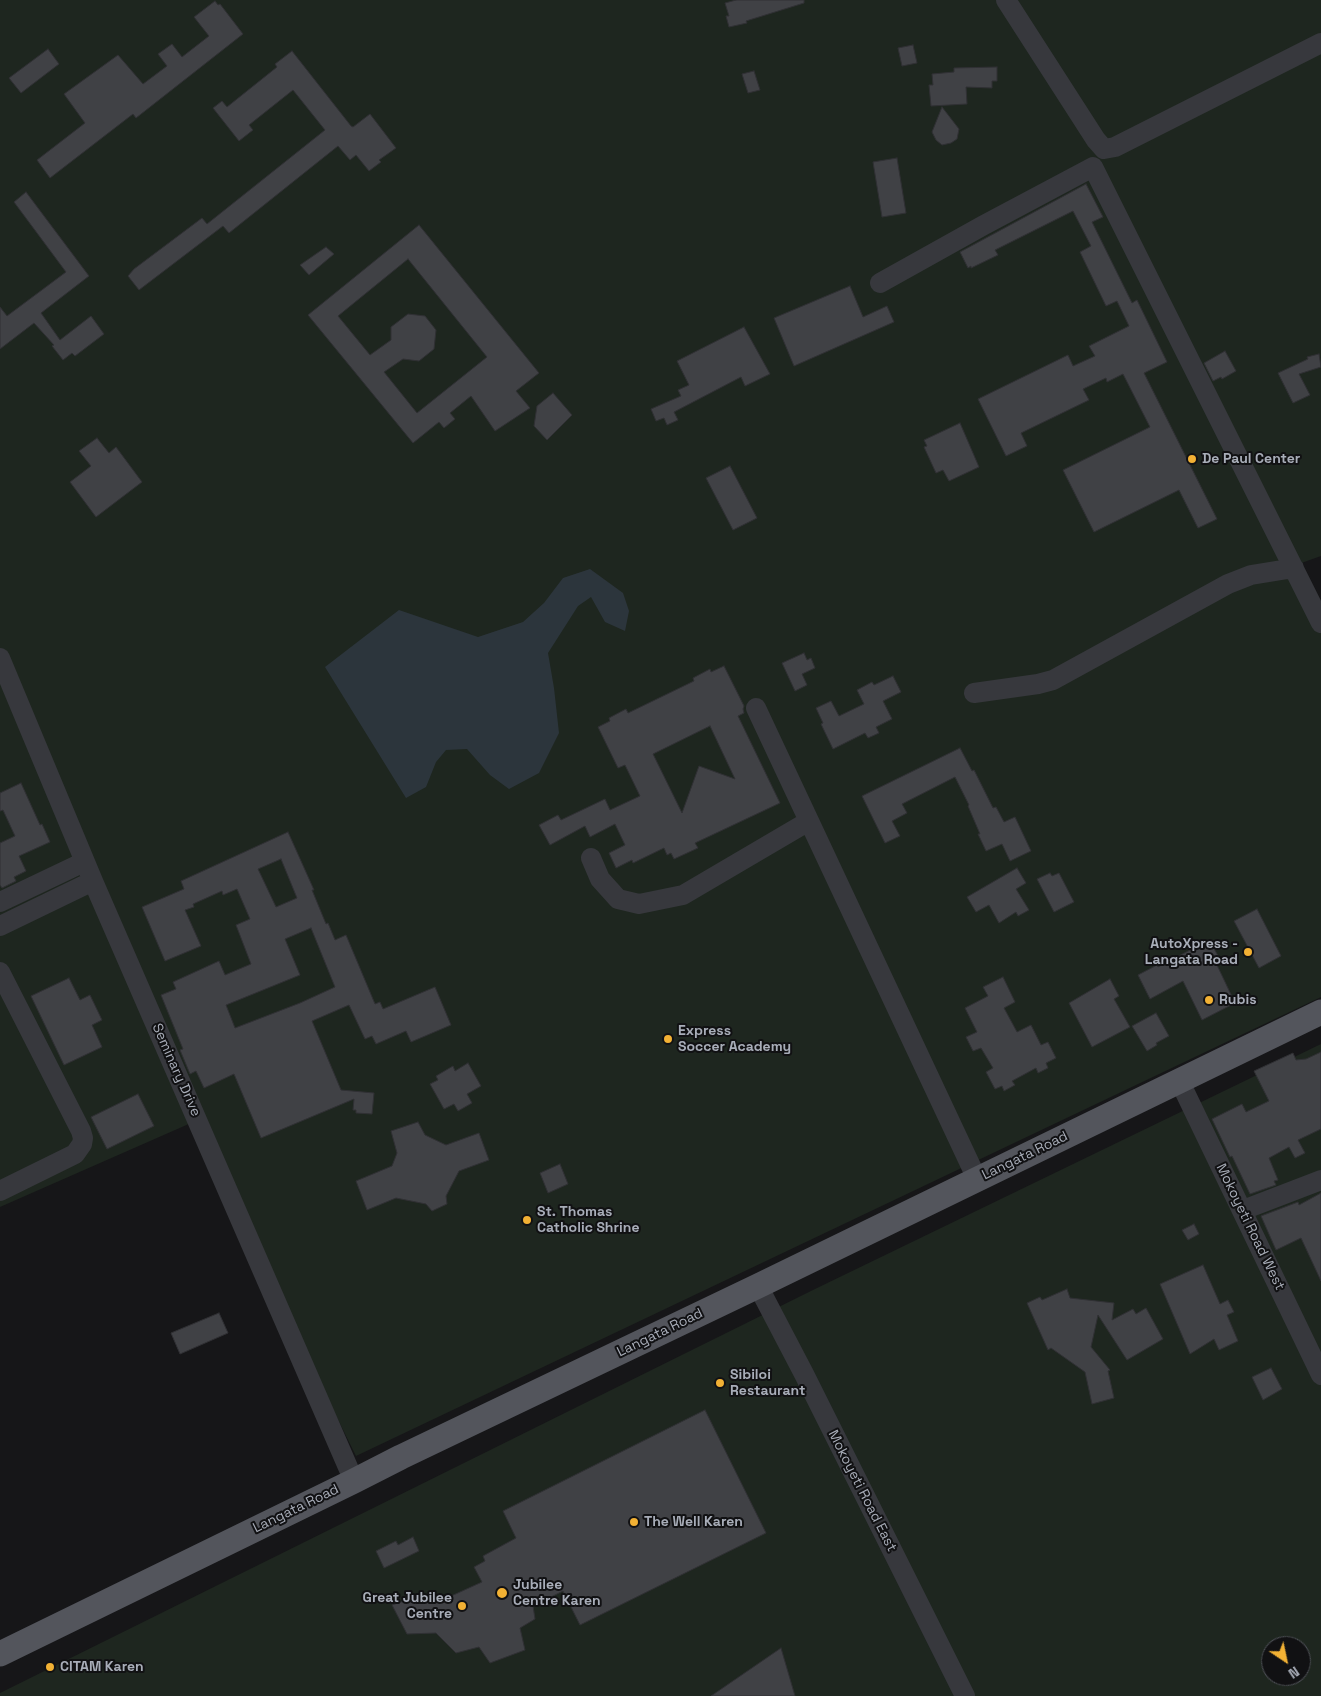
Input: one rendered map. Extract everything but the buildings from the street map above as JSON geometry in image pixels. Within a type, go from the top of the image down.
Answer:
[{"type":"main road","name":"Langata Road","points":[[0,1654],[401,1457],[758,1286],[1321,1012]]},
{"type":"street","points":[[1006,0],[1096,140],[1104,149],[1115,147],[1321,43]]},
{"type":"street","points":[[880,283],[1093,167],[1321,623]]},
{"type":"street","points":[[974,693],[1038,684],[1053,680],[1228,584],[1251,575],[1294,568]]},
{"type":"street","name":"Seminary Drive","points":[[0,658],[92,881],[354,1481]]},
{"type":"street","points":[[756,708],[977,1179]]},
{"type":"street","points":[[590,858],[600,879],[618,899],[640,904],[683,895],[809,821]]},
{"type":"street","points":[[0,902],[84,862]]},
{"type":"street","points":[[0,926],[92,881]]},
{"type":"street","points":[[0,972],[81,1130],[83,1138],[79,1150],[75,1154],[0,1191]]},
{"type":"street","name":"Mokoyeti Road West","points":[[1179,1080],[1321,1375]]},
{"type":"street","points":[[1243,1210],[1321,1180]]},
{"type":"street","name":"Mokoyeti Road East","points":[[758,1286],[965,1696]]},
{"type":"shaded area","points":[[0,0],[1321,0],[1321,556],[1293,566],[1321,624],[1321,997],[356,1456],[191,1123],[0,1207]]},
{"type":"shaded area","points":[[590,569],[623,593],[629,611],[625,631],[605,622],[591,597],[578,606],[548,653],[559,733],[539,773],[509,789],[490,775],[467,749],[446,750],[436,762],[426,787],[406,798],[325,667],[399,610],[478,637],[523,622],[544,603],[563,578]]},
{"type":"shaded area","points":[[1321,1044],[1321,1696],[0,1696],[0,1693],[815,1289]]},
{"type":"place","name":"De Paul Center","points":[[1192,459]]},
{"type":"place","name":"AutoXpress - Langata Road","points":[[1248,952]]},
{"type":"place","name":"Rubis","points":[[1209,1000]]},
{"type":"place","name":"Express Soccer Academy","points":[[668,1039]]},
{"type":"place","name":"St. Thomas Catholic Shrine","points":[[527,1220]]},
{"type":"place","name":"Sibiloi Restaurant","points":[[720,1383]]},
{"type":"place","name":"The Well Karen","points":[[634,1522]]},
{"type":"place","name":"Jubilee Centre Karen","points":[[502,1593]]},
{"type":"place","name":"Great Jubilee Centre","points":[[462,1606]]},
{"type":"place","name":"CITAM Karen","points":[[50,1667]]}]
